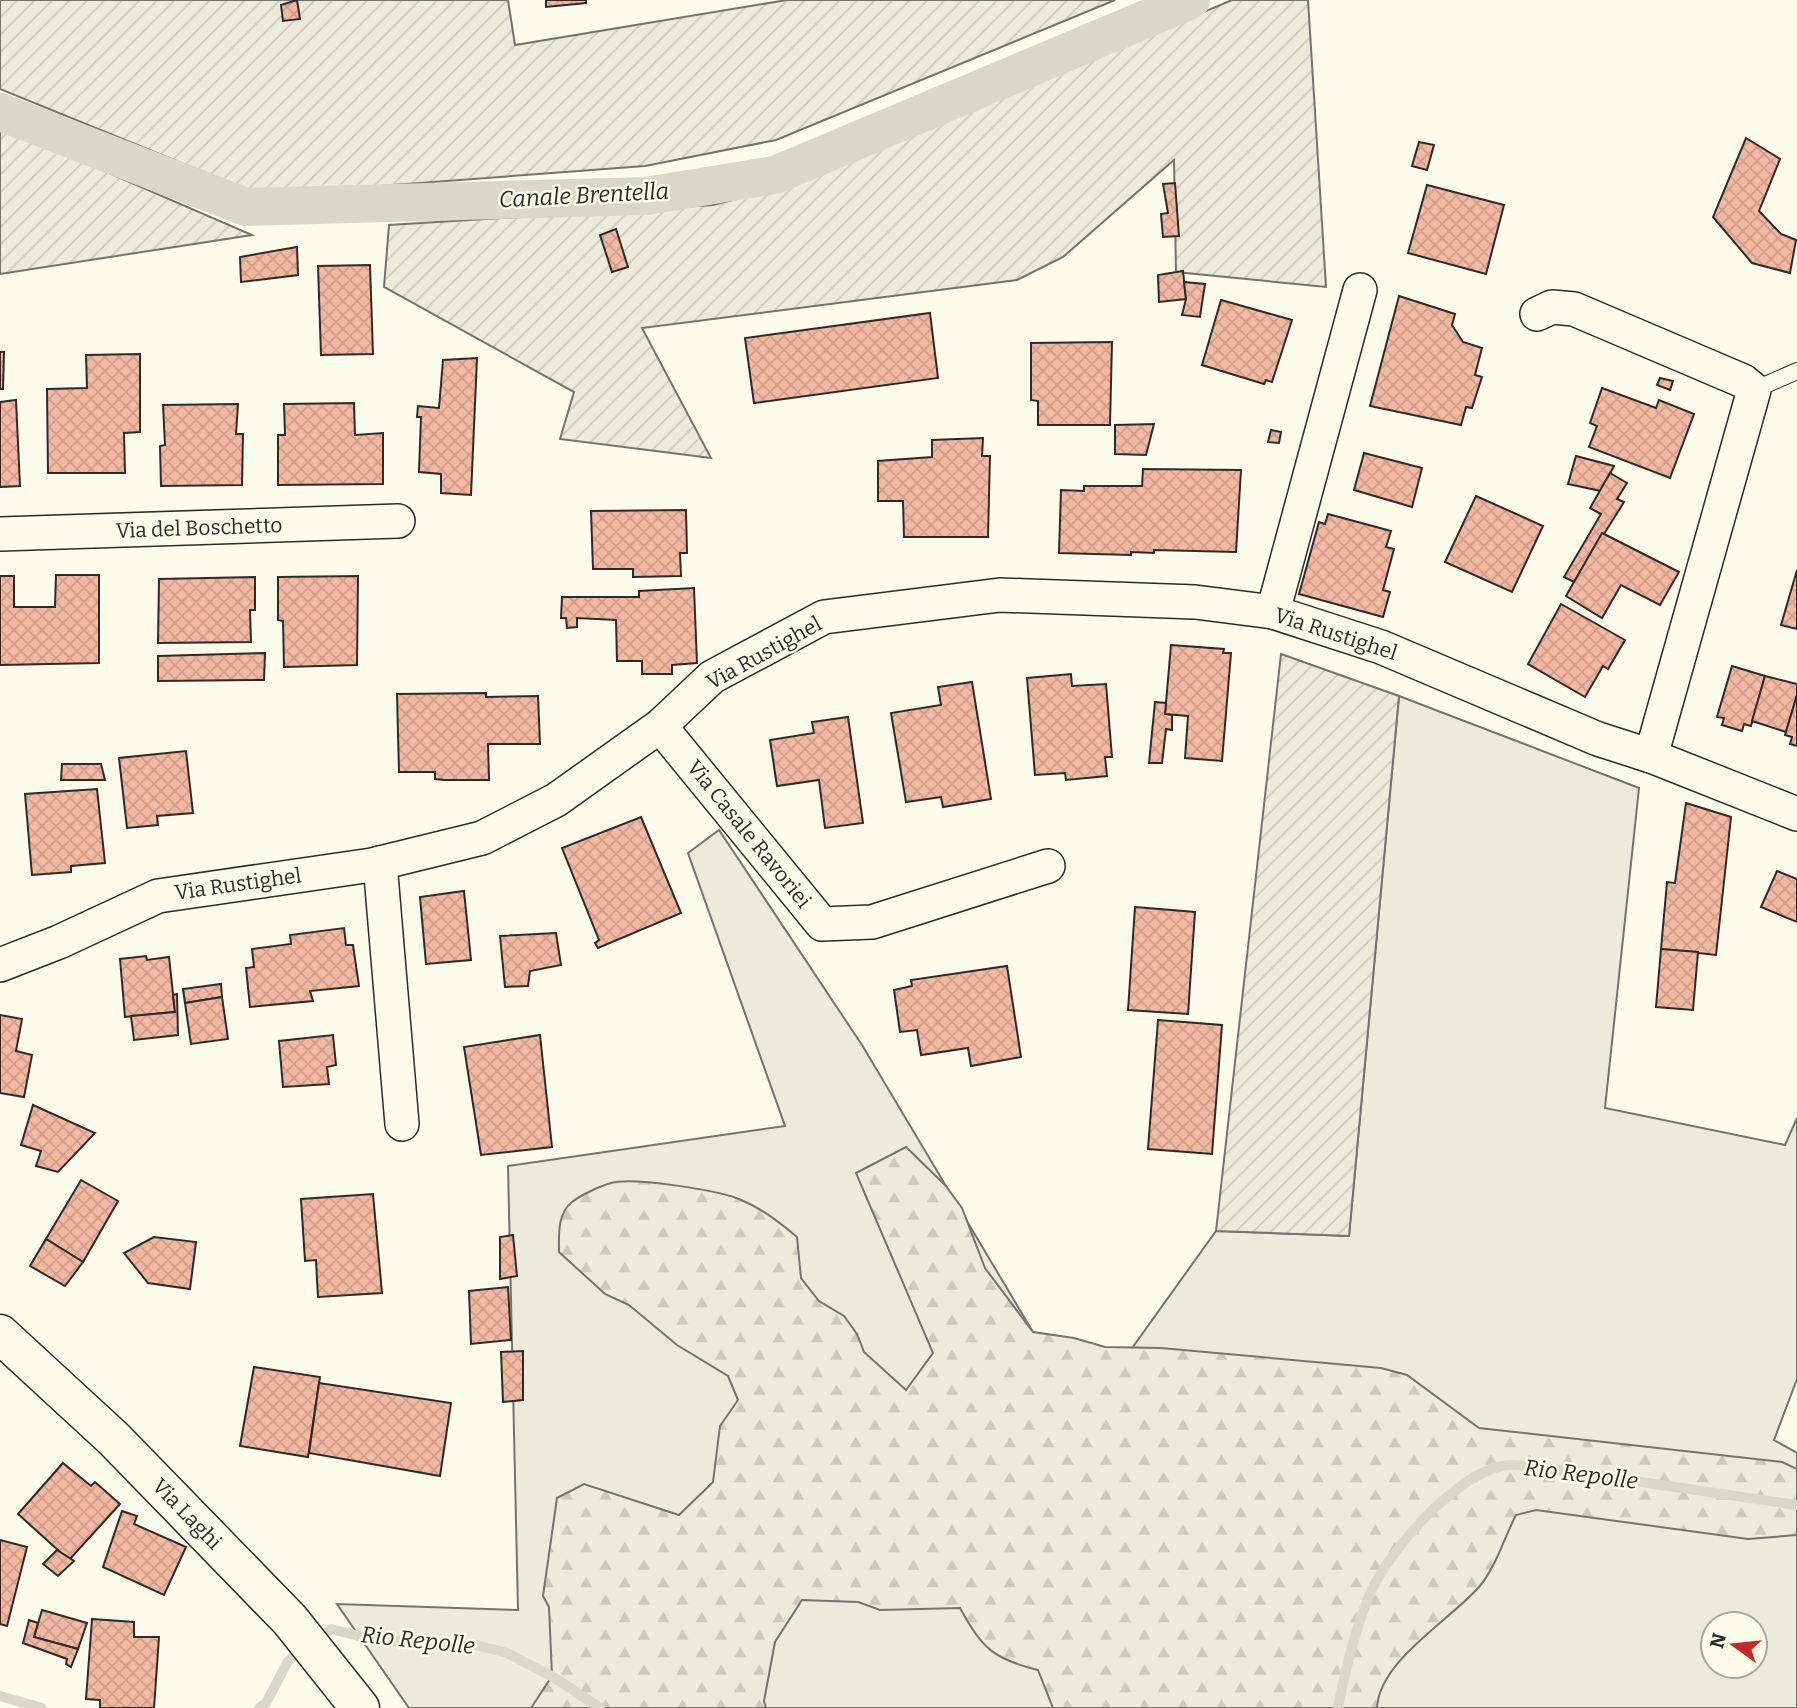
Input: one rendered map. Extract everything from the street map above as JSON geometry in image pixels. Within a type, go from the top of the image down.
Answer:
[{"type":"street","points":[[1273,612],[1360,290]]},
{"type":"street","points":[[1537,314],[1552,307],[1574,309],[1743,381],[1754,390],[1651,756]]},
{"type":"street","name":"Via del Boschetto","points":[[0,534],[398,521]]},
{"type":"street","name":"Via Rustighel","points":[[0,965],[59,942],[158,896],[380,863],[482,838],[555,800],[660,726],[712,677],[824,617],[1000,595],[1195,602],[1273,612],[1381,647],[1598,739],[1651,756],[1797,814]]},
{"type":"street","name":"Via Casale Ravoriei","points":[[660,726],[822,924],[872,922],[1048,866]]},
{"type":"street","points":[[380,863],[402,1124]]},
{"type":"street","name":"Via Laghi","points":[[0,1334],[114,1439],[290,1620],[360,1708]]},
{"type":"lane","points":[[1754,390],[1797,371]]},
{"type":"green space","points":[[0,0],[508,0],[515,45],[787,0],[1115,0],[776,140],[645,166],[260,195],[0,89]]},
{"type":"green space","points":[[1232,0],[1308,0],[1326,287],[1176,272],[1174,160],[1063,257],[1017,280],[642,328],[711,458],[560,439],[574,392],[384,287],[389,225],[713,205],[800,183]]},
{"type":"green space","points":[[0,126],[252,235],[0,274]]},
{"type":"green space","points":[[1281,654],[1399,696],[1349,1236],[1216,1231]]},
{"type":"green space","points":[[1399,696],[1639,788],[1605,1108],[1785,1145],[1797,1118],[1797,1379],[1774,1440],[1797,1453],[1797,1708],[409,1708],[337,1604],[518,1610],[508,1166],[785,1126],[688,853],[719,830],[862,1045],[1033,1332],[1122,1362],[1216,1231],[1349,1236]]},
{"type":"green space","points":[[906,1147],[945,1185],[962,1208],[985,1268],[1033,1332],[1074,1338],[1105,1347],[1161,1348],[1381,1368],[1407,1375],[1479,1428],[1782,1462],[1797,1469],[1797,1535],[1748,1539],[1536,1510],[1516,1515],[1485,1579],[1466,1600],[1402,1658],[1381,1691],[1377,1708],[1053,1708],[1038,1670],[1010,1661],[990,1650],[975,1633],[960,1608],[880,1610],[858,1602],[802,1600],[775,1642],[764,1701],[766,1708],[531,1708],[552,1676],[549,1607],[543,1596],[557,1498],[584,1484],[679,1515],[713,1482],[720,1426],[738,1400],[728,1376],[677,1345],[629,1305],[605,1294],[559,1252],[560,1225],[567,1207],[591,1191],[611,1183],[622,1182],[694,1188],[728,1195],[755,1206],[797,1237],[801,1278],[819,1301],[844,1316],[857,1334],[864,1352],[906,1390],[933,1353],[856,1173]]},
{"type":"building","points":[[297,0],[300,19],[283,21],[281,5]]},
{"type":"building","points":[[546,0],[586,0],[586,3],[546,7]]},
{"type":"building","points":[[1746,138],[1780,159],[1759,211],[1781,234],[1796,240],[1790,273],[1752,263],[1713,217]]},
{"type":"building","points":[[1419,142],[1434,145],[1427,170],[1412,166]]},
{"type":"building","points":[[1175,183],[1179,236],[1163,237],[1161,214],[1168,213],[1163,184]]},
{"type":"building","points":[[1427,185],[1504,205],[1486,274],[1408,253]]},
{"type":"building","points":[[616,229],[628,267],[612,272],[600,235]]},
{"type":"building","points":[[297,247],[298,275],[241,282],[240,257]]},
{"type":"building","points":[[370,265],[373,354],[321,355],[318,266]]},
{"type":"building","points":[[1183,271],[1186,299],[1159,302],[1158,275]]},
{"type":"building","points":[[1184,282],[1205,284],[1200,317],[1182,315],[1186,299]]},
{"type":"building","points":[[1399,296],[1455,314],[1452,325],[1463,342],[1482,348],[1475,375],[1482,377],[1472,408],[1466,407],[1461,425],[1370,406]]},
{"type":"building","points":[[1221,300],[1292,320],[1272,382],[1266,380],[1264,384],[1202,365]]},
{"type":"building","points":[[930,313],[938,378],[754,403],[745,338]]},
{"type":"building","points":[[1112,342],[1110,425],[1038,425],[1038,401],[1031,400],[1031,343]]},
{"type":"building","points":[[0,352],[4,352],[3,389],[0,389]]},
{"type":"building","points":[[140,354],[140,432],[124,433],[125,473],[48,473],[47,389],[87,388],[86,355]]},
{"type":"building","points":[[477,358],[471,495],[441,493],[441,474],[419,472],[421,417],[417,417],[418,406],[439,408],[443,360]]},
{"type":"building","points":[[1660,378],[1673,381],[1670,390],[1657,385]]},
{"type":"building","points":[[1602,388],[1656,408],[1659,400],[1694,414],[1670,478],[1589,447],[1597,426],[1590,423]]},
{"type":"building","points":[[16,400],[20,486],[0,487],[0,402]]},
{"type":"building","points":[[354,403],[355,435],[383,433],[383,484],[278,485],[278,435],[285,435],[284,404]]},
{"type":"building","points":[[238,404],[236,434],[243,434],[242,485],[161,486],[160,446],[165,445],[163,405]]},
{"type":"building","points":[[1154,424],[1146,455],[1115,454],[1115,425]]},
{"type":"building","points":[[1271,430],[1281,432],[1279,443],[1268,442]]},
{"type":"building","points":[[983,438],[982,456],[990,456],[988,537],[904,537],[903,501],[878,501],[878,461],[932,457],[932,440]]},
{"type":"building","points":[[1364,453],[1422,468],[1412,507],[1354,490]]},
{"type":"building","points":[[1576,456],[1614,466],[1601,491],[1568,484]]},
{"type":"building","points":[[1143,469],[1241,470],[1236,552],[1154,550],[1154,553],[1131,552],[1131,555],[1059,553],[1061,490],[1084,491],[1084,486],[1142,486]]},
{"type":"building","points":[[1610,473],[1627,483],[1617,499],[1624,502],[1574,582],[1564,577],[1601,514],[1590,508]]},
{"type":"building","points":[[1476,496],[1543,526],[1512,592],[1445,562]]},
{"type":"building","points":[[686,510],[687,553],[680,553],[681,576],[633,577],[633,569],[593,569],[591,511]]},
{"type":"building","points":[[1328,514],[1391,531],[1386,547],[1394,549],[1383,590],[1390,592],[1383,617],[1299,594],[1319,522],[1325,524]]},
{"type":"building","points":[[1602,533],[1679,572],[1660,605],[1621,585],[1602,618],[1566,596]]},
{"type":"building","points":[[1797,570],[1797,629],[1781,625]]},
{"type":"building","points":[[56,575],[99,575],[99,663],[0,665],[0,576],[14,576],[14,607],[55,607]]},
{"type":"building","points":[[358,576],[357,665],[284,667],[283,621],[278,620],[278,577]]},
{"type":"building","points":[[255,577],[255,610],[250,610],[251,642],[158,643],[159,579]]},
{"type":"building","points":[[694,588],[697,663],[672,665],[672,674],[642,674],[642,661],[617,661],[616,620],[577,618],[577,627],[567,628],[566,618],[561,618],[562,597],[639,597],[639,591]]},
{"type":"building","points":[[1561,604],[1625,640],[1608,669],[1603,666],[1585,697],[1528,664]]},
{"type":"building","points":[[1171,645],[1224,649],[1223,653],[1231,653],[1222,761],[1185,758],[1188,716],[1165,714]]},
{"type":"building","points":[[265,653],[264,680],[158,681],[158,656]]},
{"type":"building","points":[[1732,666],[1765,676],[1751,726],[1744,724],[1742,731],[1722,725],[1724,718],[1717,717]]},
{"type":"building","points":[[1071,674],[1072,686],[1106,684],[1112,757],[1105,757],[1107,776],[1066,780],[1065,773],[1035,775],[1027,678]]},
{"type":"building","points":[[1765,676],[1797,684],[1797,695],[1786,732],[1752,721]]},
{"type":"building","points":[[972,682],[991,799],[943,807],[941,797],[906,802],[891,713],[941,705],[938,687]]},
{"type":"building","points":[[486,693],[486,697],[538,696],[540,744],[488,744],[489,780],[444,780],[435,779],[435,772],[399,772],[397,694]]},
{"type":"building","points":[[1797,695],[1797,746],[1790,744],[1792,737],[1785,735]]},
{"type":"building","points":[[1155,702],[1166,703],[1165,714],[1172,715],[1172,730],[1166,729],[1162,763],[1149,763]]},
{"type":"building","points":[[848,717],[863,823],[825,828],[819,780],[777,786],[770,740],[814,733],[812,722]]},
{"type":"building","points":[[186,751],[193,813],[157,816],[158,825],[127,828],[119,758]]},
{"type":"building","points":[[62,764],[101,764],[105,780],[61,780]]},
{"type":"building","points":[[97,789],[105,863],[71,866],[71,872],[32,875],[25,794]]},
{"type":"building","points":[[1686,803],[1731,817],[1716,955],[1661,949],[1667,882],[1675,883]]},
{"type":"building","points":[[641,817],[681,913],[598,948],[595,943],[599,940],[562,848]]},
{"type":"building","points":[[1777,871],[1797,879],[1797,922],[1761,907]]},
{"type":"building","points":[[464,891],[471,960],[426,964],[420,897]]},
{"type":"building","points":[[1135,907],[1195,912],[1188,1014],[1128,1010]]},
{"type":"building","points":[[344,928],[346,945],[353,945],[359,986],[310,991],[313,1001],[250,1007],[246,968],[254,967],[252,949],[291,944],[290,935]]},
{"type":"building","points":[[556,933],[561,965],[530,971],[528,986],[505,987],[500,936]]},
{"type":"building","points":[[1661,949],[1698,952],[1693,1010],[1656,1007]]},
{"type":"building","points":[[146,956],[147,960],[169,957],[175,1012],[125,1017],[120,959]]},
{"type":"building","points":[[1007,966],[1021,1057],[971,1066],[968,1048],[921,1055],[917,1030],[900,1032],[894,990],[912,986],[911,980]]},
{"type":"building","points":[[221,984],[222,997],[185,1003],[183,989]]},
{"type":"building","points":[[177,994],[178,1035],[134,1040],[131,1016],[175,1012],[173,995]]},
{"type":"building","points":[[222,997],[228,1039],[191,1044],[185,1003]]},
{"type":"building","points":[[0,1015],[22,1019],[16,1051],[32,1055],[24,1097],[0,1093]]},
{"type":"building","points":[[1158,1020],[1222,1025],[1212,1154],[1148,1149]]},
{"type":"building","points":[[333,1035],[336,1065],[327,1067],[329,1084],[283,1087],[279,1041]]},
{"type":"building","points":[[540,1035],[552,1147],[481,1155],[464,1047]]},
{"type":"building","points":[[33,1105],[95,1133],[58,1172],[36,1166],[41,1151],[21,1145]]},
{"type":"building","points":[[81,1180],[118,1201],[83,1262],[46,1239]]},
{"type":"building","points":[[373,1194],[382,1293],[318,1297],[316,1260],[305,1261],[301,1199]]},
{"type":"building","points":[[513,1235],[517,1276],[500,1279],[500,1237]]},
{"type":"building","points":[[154,1237],[196,1242],[190,1289],[148,1283],[124,1253]]},
{"type":"building","points":[[46,1239],[83,1262],[65,1286],[30,1266]]},
{"type":"building","points":[[508,1287],[511,1340],[471,1344],[469,1291]]},
{"type":"building","points":[[523,1351],[523,1400],[503,1402],[501,1352]]},
{"type":"building","points":[[254,1367],[320,1377],[308,1457],[240,1446]]},
{"type":"building","points":[[319,1383],[451,1403],[440,1476],[309,1453]]},
{"type":"building","points":[[63,1463],[91,1486],[95,1482],[120,1504],[69,1560],[18,1514]]},
{"type":"building","points":[[122,1511],[137,1516],[134,1524],[186,1547],[164,1595],[103,1567]]},
{"type":"building","points":[[0,1540],[27,1547],[7,1626],[0,1624]]},
{"type":"building","points":[[57,1550],[74,1561],[58,1576],[43,1564]]},
{"type":"building","points":[[42,1610],[87,1623],[78,1649],[34,1637]]},
{"type":"building","points":[[92,1619],[134,1622],[134,1637],[159,1637],[154,1708],[100,1708],[100,1700],[86,1699]]},
{"type":"building","points":[[29,1620],[38,1623],[34,1637],[78,1649],[71,1667],[66,1664],[67,1659],[23,1643]]},
{"type":"waterway","name":"Canale Brentella","points":[[0,112],[246,207],[646,196],[775,175],[1191,0]]},
{"type":"waterway","name":"Rio Repolle","points":[[1338,1708],[1348,1660],[1377,1580],[1400,1547],[1431,1512],[1466,1482],[1484,1472],[1506,1465],[1539,1467],[1797,1505]]},
{"type":"waterway","name":"Rio Repolle","points":[[259,1708],[266,1703],[288,1661],[331,1629],[375,1640],[476,1645],[507,1653],[555,1678],[600,1708]]},
{"type":"waterway","name":"Rio Repolle","points":[[0,1696],[42,1708]]}]
